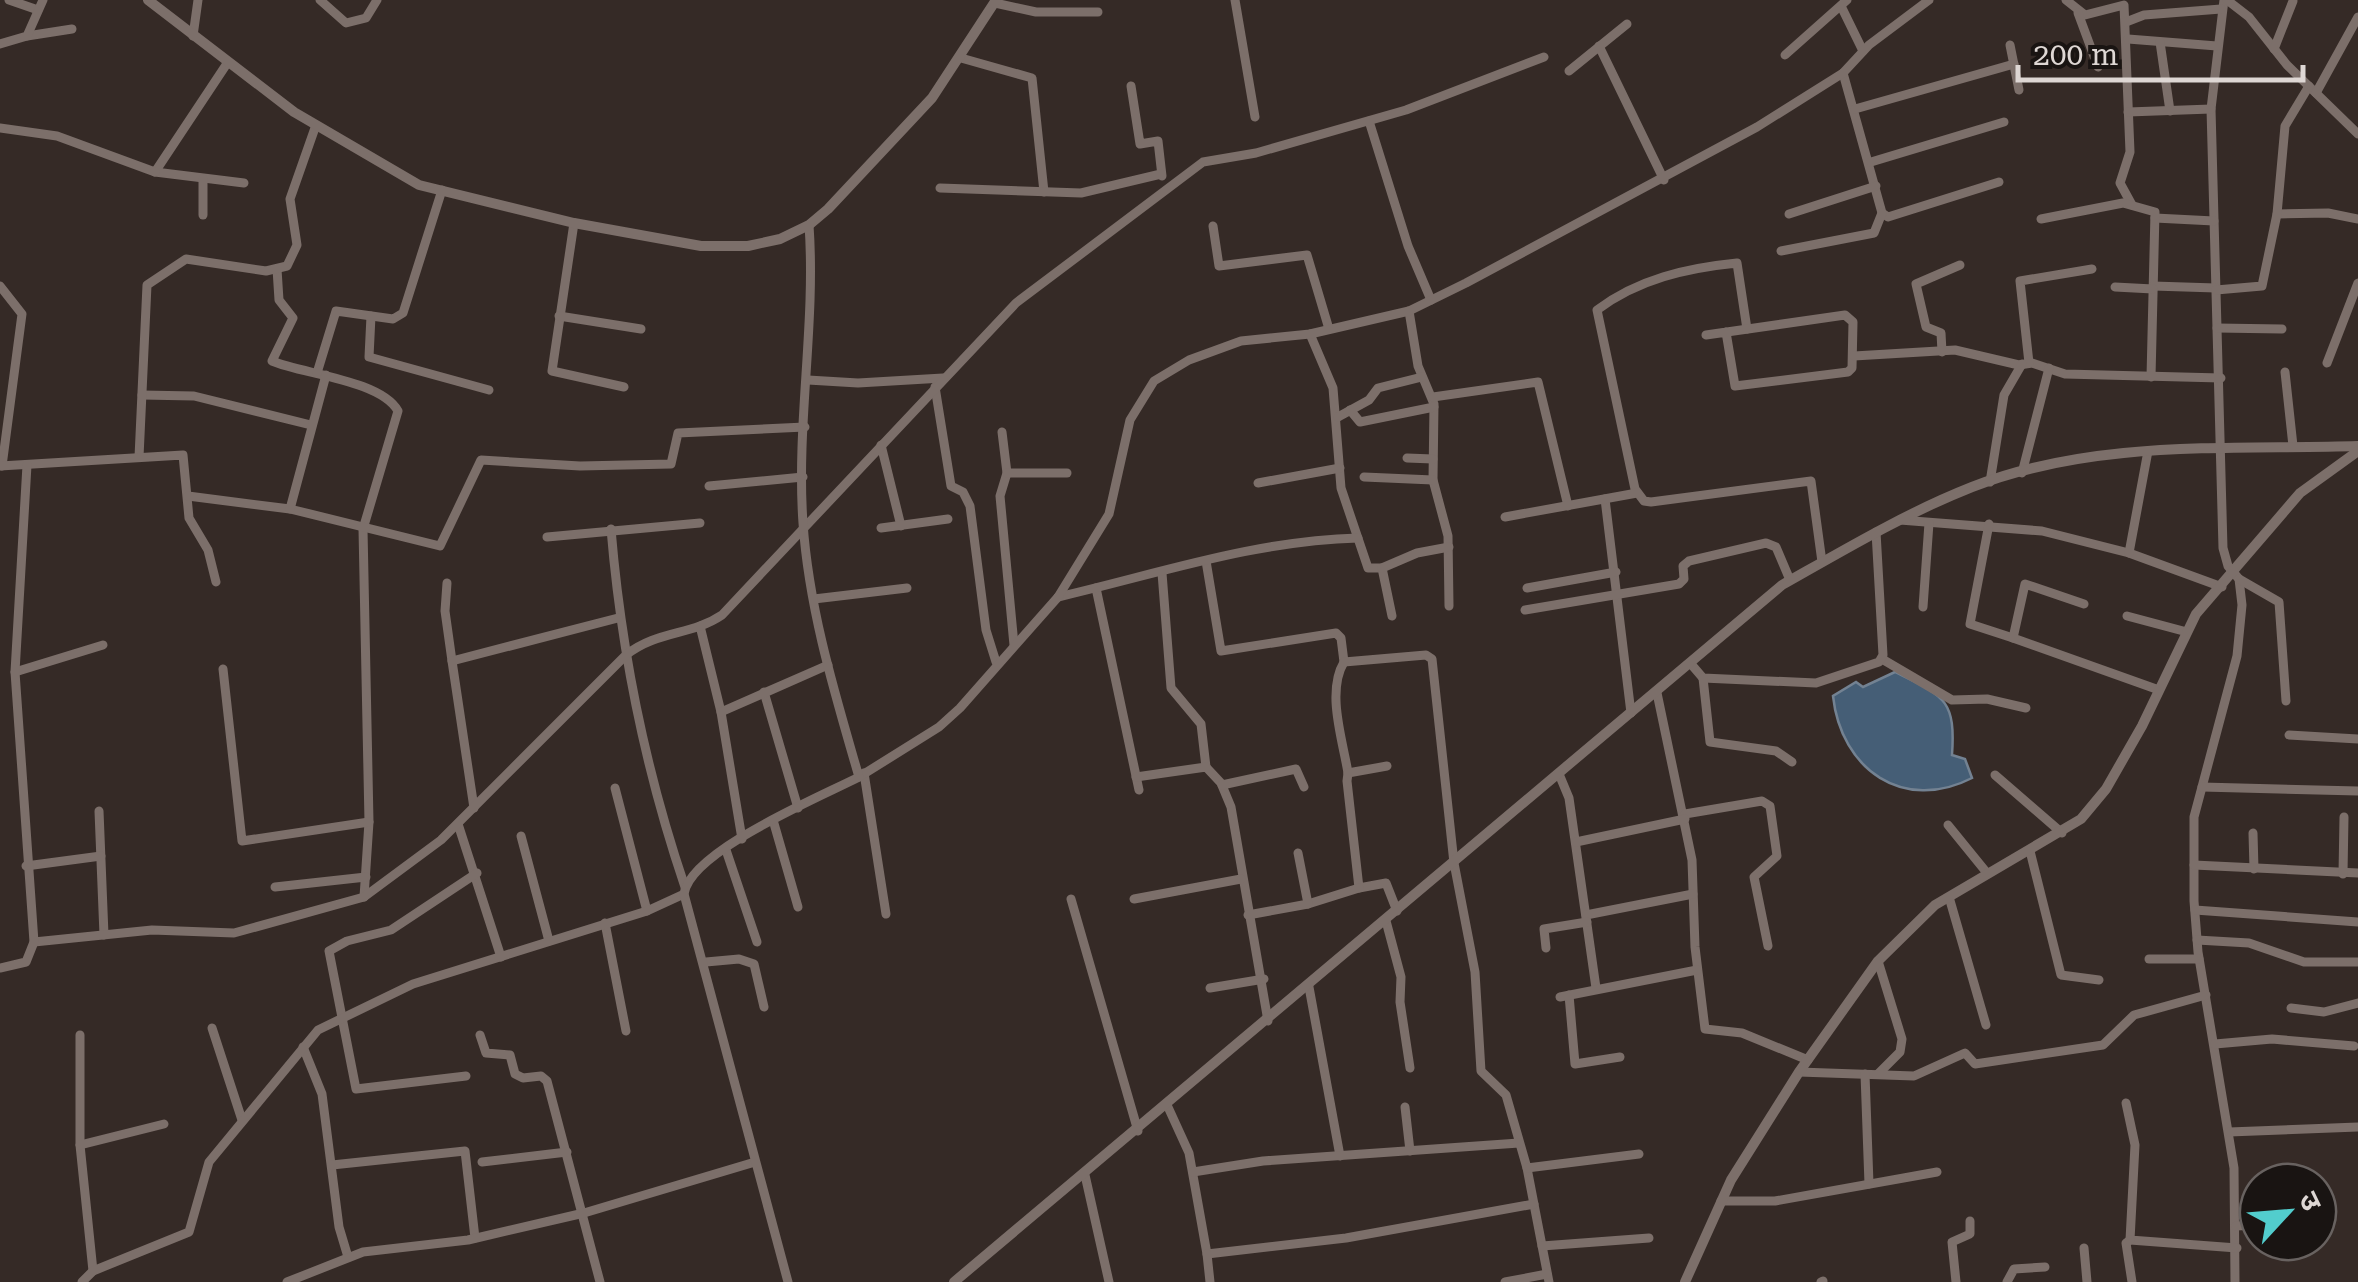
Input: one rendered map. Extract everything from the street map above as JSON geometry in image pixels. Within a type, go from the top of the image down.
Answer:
[{"type":"street","points":[[9,0],[40,5],[27,36]]},
{"type":"street","points":[[148,0],[316,124],[419,185],[574,223],[723,247],[770,242],[809,225],[892,143],[961,58],[996,2],[1036,12],[1098,12]]},
{"type":"street","points":[[193,36],[198,0]]},
{"type":"street","points":[[322,0],[346,24],[366,18],[378,0]]},
{"type":"street","points":[[1235,0],[1255,117]]},
{"type":"street","points":[[82,1282],[93,1272],[184,1237],[209,1162],[318,1030],[414,984],[647,911],[684,890],[700,866],[742,839],[861,775],[939,726],[1058,596],[1110,514],[1130,420],[1154,381],[1189,360],[1240,340],[1310,334],[1409,311],[1664,180],[1842,73],[1863,51],[1929,0]]},
{"type":"street","points":[[2240,13],[2243,0]]},
{"type":"street","points":[[2069,1],[2078,13],[2098,67]]},
{"type":"street","points":[[2274,49],[2293,1]]},
{"type":"street","points":[[1785,54],[1844,3],[1863,51]]},
{"type":"street","points":[[2224,3],[2211,109],[2223,548],[2236,576],[2242,605],[2236,656],[2194,817],[2194,865],[2199,959],[2229,1132],[2237,1248],[2235,1282]]},
{"type":"street","points":[[2126,22],[2144,15],[2224,3],[2240,13],[2358,134]]},
{"type":"street","points":[[2078,13],[2124,5],[2130,152],[2120,183],[2132,205]]},
{"type":"street","points":[[2115,287],[2261,288],[2277,214],[2285,126],[2358,17]]},
{"type":"street","points":[[1569,71],[1627,24]]},
{"type":"street","points":[[0,44],[72,29]]},
{"type":"street","points":[[2128,39],[2218,46]]},
{"type":"street","points":[[2160,42],[2170,110]]},
{"type":"street","points":[[2010,45],[2019,90]]},
{"type":"street","points":[[1599,46],[1664,180]]},
{"type":"street","points":[[34,942],[152,930],[234,933],[364,897],[458,824],[626,655],[646,640],[700,626],[722,614],[1016,303],[1166,188],[1204,162],[1256,153],[1369,121],[1544,57]]},
{"type":"street","points":[[961,58],[1032,78],[1044,192]]},
{"type":"street","points":[[155,172],[228,62]]},
{"type":"street","points":[[1855,109],[2014,64]]},
{"type":"street","points":[[1781,251],[1874,233],[1882,213],[1871,162],[1842,73]]},
{"type":"street","points":[[1131,86],[1140,144],[1158,141],[1166,188]]},
{"type":"street","points":[[2128,112],[2211,109]]},
{"type":"street","points":[[1369,121],[1416,269],[1431,300]]},
{"type":"street","points":[[1871,162],[2004,122]]},
{"type":"street","points":[[139,458],[147,285],[186,259],[278,270],[296,255],[290,200],[316,124]]},
{"type":"street","points":[[0,128],[57,136],[155,172],[244,183]]},
{"type":"street","points":[[940,188],[1081,193],[1161,174]]},
{"type":"street","points":[[202,179],[203,215]]},
{"type":"street","points":[[1882,213],[1888,217],[1999,182]]},
{"type":"street","points":[[1788,214],[1876,186]]},
{"type":"street","points":[[290,509],[336,311],[392,318],[403,313],[442,190]]},
{"type":"street","points":[[2040,219],[2123,203],[2155,212],[2152,377]]},
{"type":"street","points":[[2277,214],[2328,213],[2358,219]]},
{"type":"street","points":[[2155,218],[2214,221]]},
{"type":"street","points":[[574,223],[553,374],[624,387]]},
{"type":"street","points":[[809,225],[803,524],[828,665],[861,775],[886,914]]},
{"type":"street","points":[[1214,226],[1220,266],[1308,255],[1329,329]]},
{"type":"street","points":[[1637,493],[1597,310],[1616,295],[1688,268],[1737,263],[1747,329]]},
{"type":"street","points":[[1942,352],[1941,333],[1926,327],[1916,284],[1960,265]]},
{"type":"street","points":[[1990,482],[2004,395],[2026,364],[2020,281],[2092,268]]},
{"type":"street","points":[[278,270],[279,300],[293,318],[272,362],[322,374],[387,398],[398,411],[363,529],[368,822],[364,897]]},
{"type":"street","points":[[2327,363],[2358,283]]},
{"type":"street","points":[[0,286],[22,314],[1,466],[184,456],[190,522],[208,550],[216,582]]},
{"type":"street","points":[[1409,311],[1422,377],[1433,402],[1434,480],[1449,547],[1450,606]]},
{"type":"street","points":[[371,316],[367,356],[489,390]]},
{"type":"street","points":[[559,316],[642,329]]},
{"type":"street","points":[[1706,335],[1726,332],[1747,329],[1848,316],[1853,322],[1854,356],[1848,372],[1735,386],[1726,332]]},
{"type":"street","points":[[2218,328],[2282,328]]},
{"type":"street","points":[[1310,334],[1333,388],[1338,416],[1340,488],[1368,568],[1382,568],[1417,553],[1449,547]]},
{"type":"street","points":[[1854,356],[1954,350],[2066,374],[2221,378]]},
{"type":"street","points":[[2022,474],[2048,368]]},
{"type":"street","points":[[2286,372],[2293,446]]},
{"type":"street","points":[[1338,416],[1371,399],[1378,388],[1422,377]]},
{"type":"street","points":[[808,380],[858,383],[944,378]]},
{"type":"street","points":[[1350,410],[1360,422],[1433,402],[1538,382],[1568,506]]},
{"type":"street","points":[[936,387],[951,486],[962,492],[970,506],[986,630],[996,662]]},
{"type":"street","points":[[142,395],[194,396],[312,426]]},
{"type":"street","points":[[188,496],[290,509],[440,546],[481,460],[580,466],[672,464],[678,433],[805,427]]},
{"type":"street","points":[[1002,432],[1008,474],[1000,496],[1014,645]]},
{"type":"street","points":[[954,1282],[969,1276],[1790,580],[1900,520],[1990,482],[2022,474],[2148,451],[2221,445],[2358,448]]},
{"type":"street","points":[[881,446],[901,526]]},
{"type":"street","points":[[1685,1282],[1721,1201],[1799,1072],[1878,962],[1948,897],[2082,819],[2106,788],[2196,614],[2236,576],[2300,493],[2358,448]]},
{"type":"street","points":[[2129,554],[2148,451]]},
{"type":"street","points":[[1407,458],[1434,458]]},
{"type":"street","points":[[0,968],[26,962],[34,942],[14,672],[26,465]]},
{"type":"street","points":[[1258,483],[1340,468]]},
{"type":"street","points":[[1008,474],[1067,473]]},
{"type":"street","points":[[1364,476],[1434,480]]},
{"type":"street","points":[[710,486],[802,477]]},
{"type":"street","points":[[1505,517],[1637,493],[1652,502],[1811,481],[1822,562]]},
{"type":"street","points":[[1605,499],[1631,713]]},
{"type":"street","points":[[881,528],[948,519]]},
{"type":"street","points":[[1900,520],[2042,530],[2129,554],[2222,587]]},
{"type":"street","points":[[1922,607],[1929,523]]},
{"type":"street","points":[[547,536],[700,524]]},
{"type":"street","points":[[1989,524],[1970,621],[1973,627],[2160,690]]},
{"type":"street","points":[[612,529],[618,618],[668,836],[706,962],[788,1282]]},
{"type":"street","points":[[1876,532],[1882,659]]},
{"type":"street","points":[[1058,596],[1266,544],[1358,538]]},
{"type":"street","points":[[1525,610],[1678,584],[1684,579],[1683,566],[1689,561],[1766,543],[1776,547],[1790,580]]},
{"type":"street","points":[[1206,561],[1221,651],[1336,633],[1342,638],[1344,662],[1338,672],[1337,708],[1348,773],[1359,888]]},
{"type":"street","points":[[1382,568],[1392,616]]},
{"type":"street","points":[[1527,588],[1616,572]]},
{"type":"street","points":[[1162,573],[1171,688],[1201,724],[1206,768],[1222,785],[1231,806],[1248,916],[1264,979],[1268,1021]]},
{"type":"street","points":[[2236,576],[2279,602],[2286,702]]},
{"type":"street","points":[[448,583],[445,611],[474,808]]},
{"type":"street","points":[[2013,638],[2025,584],[2084,604]]},
{"type":"street","points":[[814,599],[907,588]]},
{"type":"street","points":[[1096,588],[1139,790]]},
{"type":"street","points":[[2128,616],[2188,632]]},
{"type":"street","points":[[452,660],[618,618]]},
{"type":"street","points":[[700,626],[742,839]]},
{"type":"street","points":[[14,672],[103,644]]},
{"type":"street","points":[[1344,662],[1426,655],[1432,660],[1454,863],[1475,972],[1481,1072],[1503,1089],[1527,1168],[1548,1278],[1505,1282]]},
{"type":"street","points":[[1703,678],[1816,683],[1882,659]]},
{"type":"street","points":[[1882,659],[1952,700],[1988,699],[2026,708]]},
{"type":"street","points":[[1691,664],[1703,678],[1710,742],[1776,751],[1792,762]]},
{"type":"street","points":[[720,712],[828,665]]},
{"type":"street","points":[[223,670],[242,841],[368,822]]},
{"type":"street","points":[[764,692],[798,808]]},
{"type":"street","points":[[1658,693],[1685,816],[1705,1029],[1718,1034],[1742,1033],[1808,1060]]},
{"type":"street","points":[[2289,735],[2358,739]]},
{"type":"street","points":[[1348,773],[1387,766]]},
{"type":"street","points":[[1136,777],[1206,768]]},
{"type":"street","points":[[1222,785],[1296,768],[1304,787]]},
{"type":"street","points":[[1559,774],[1576,842],[1596,988]]},
{"type":"street","points":[[1995,775],[2062,832]]},
{"type":"street","points":[[2202,787],[2358,792]]},
{"type":"street","points":[[615,788],[647,911]]},
{"type":"street","points":[[1576,842],[1762,801],[1770,806],[1777,856],[1754,876],[1768,946]]},
{"type":"street","points":[[99,811],[104,934]]},
{"type":"street","points":[[2342,874],[2344,818]]},
{"type":"street","points":[[773,820],[798,908]]},
{"type":"street","points":[[458,824],[477,873],[501,957]]},
{"type":"street","points":[[1948,826],[1987,873]]},
{"type":"street","points":[[2253,834],[2254,868]]},
{"type":"street","points":[[521,836],[549,942]]},
{"type":"street","points":[[726,850],[758,942]]},
{"type":"street","points":[[2030,851],[2062,975],[2099,980]]},
{"type":"street","points":[[1298,854],[1308,904]]},
{"type":"street","points":[[26,866],[101,856]]},
{"type":"street","points":[[2194,865],[2358,873]]},
{"type":"street","points":[[466,1076],[360,1092],[352,1084],[329,952],[346,942],[391,930],[477,873]]},
{"type":"street","points":[[274,887],[366,877]]},
{"type":"street","points":[[1134,899],[1241,879]]},
{"type":"street","points":[[1248,916],[1386,882],[1398,910]]},
{"type":"street","points":[[1546,948],[1544,928],[1693,894]]},
{"type":"street","points":[[1948,897],[1986,1025]]},
{"type":"street","points":[[1071,899],[1138,1131]]},
{"type":"street","points":[[2195,910],[2358,922]]},
{"type":"street","points":[[1386,922],[1401,977],[1400,1002],[1410,1068]]},
{"type":"street","points":[[605,924],[626,1031]]},
{"type":"street","points":[[2197,940],[2249,943],[2304,962],[2358,962]]},
{"type":"street","points":[[706,962],[739,959],[754,964],[764,1007]]},
{"type":"street","points":[[2149,959],[2199,959]]},
{"type":"street","points":[[1878,962],[1902,1039],[1900,1052],[1878,1074]]},
{"type":"street","points":[[1620,1057],[1575,1064],[1564,996],[1697,970]]},
{"type":"street","points":[[1210,988],[1264,979]]},
{"type":"street","points":[[1309,987],[1340,1156]]},
{"type":"street","points":[[1799,1072],[1923,1074],[1965,1053],[1976,1064],[2103,1045],[2134,1015],[2206,994]]},
{"type":"street","points":[[2291,1008],[2328,1012],[2343,1004],[2358,1003]]},
{"type":"street","points":[[212,1028],[242,1120]]},
{"type":"street","points":[[80,1035],[80,1145],[93,1272]]},
{"type":"street","points":[[480,1035],[481,1055],[510,1055],[516,1074],[523,1078],[541,1076],[547,1081],[600,1282]]},
{"type":"street","points":[[2215,1044],[2272,1039],[2354,1046]]},
{"type":"street","points":[[303,1047],[322,1094],[339,1227],[348,1257]]},
{"type":"street","points":[[1865,1074],[1869,1184]]},
{"type":"street","points":[[2126,1103],[2135,1145],[2130,1240],[2126,1243],[2132,1282]]},
{"type":"street","points":[[1168,1106],[1193,1172],[1210,1282]]},
{"type":"street","points":[[1406,1107],[1410,1151]]},
{"type":"street","points":[[80,1145],[164,1124]]},
{"type":"street","points":[[2229,1132],[2358,1128]]},
{"type":"street","points":[[1193,1172],[1520,1143]]},
{"type":"street","points":[[332,1164],[465,1151],[475,1238]]},
{"type":"street","points":[[482,1162],[567,1152]]},
{"type":"street","points":[[1527,1168],[1639,1154]]},
{"type":"street","points":[[287,1282],[348,1257],[475,1238],[584,1212],[755,1162]]},
{"type":"street","points":[[1721,1201],[1775,1201],[1937,1172]]},
{"type":"street","points":[[1085,1175],[1109,1282]]},
{"type":"street","points":[[1207,1254],[1346,1238],[1534,1204]]},
{"type":"street","points":[[1956,1282],[1952,1242],[1970,1234],[1970,1221]]},
{"type":"street","points":[[1542,1246],[1649,1238]]},
{"type":"street","points":[[2130,1240],[2237,1248]]},
{"type":"street","points":[[2084,1248],[2087,1282]]},
{"type":"street","points":[[2007,1282],[2014,1269],[2045,1267]]},
{"type":"water","points":[[1895,672],[1943,701],[1952,721],[1952,755],[1965,759],[1972,778],[1947,788],[1900,787],[1863,764],[1849,745],[1838,722],[1833,696],[1856,682],[1863,687]]}]
